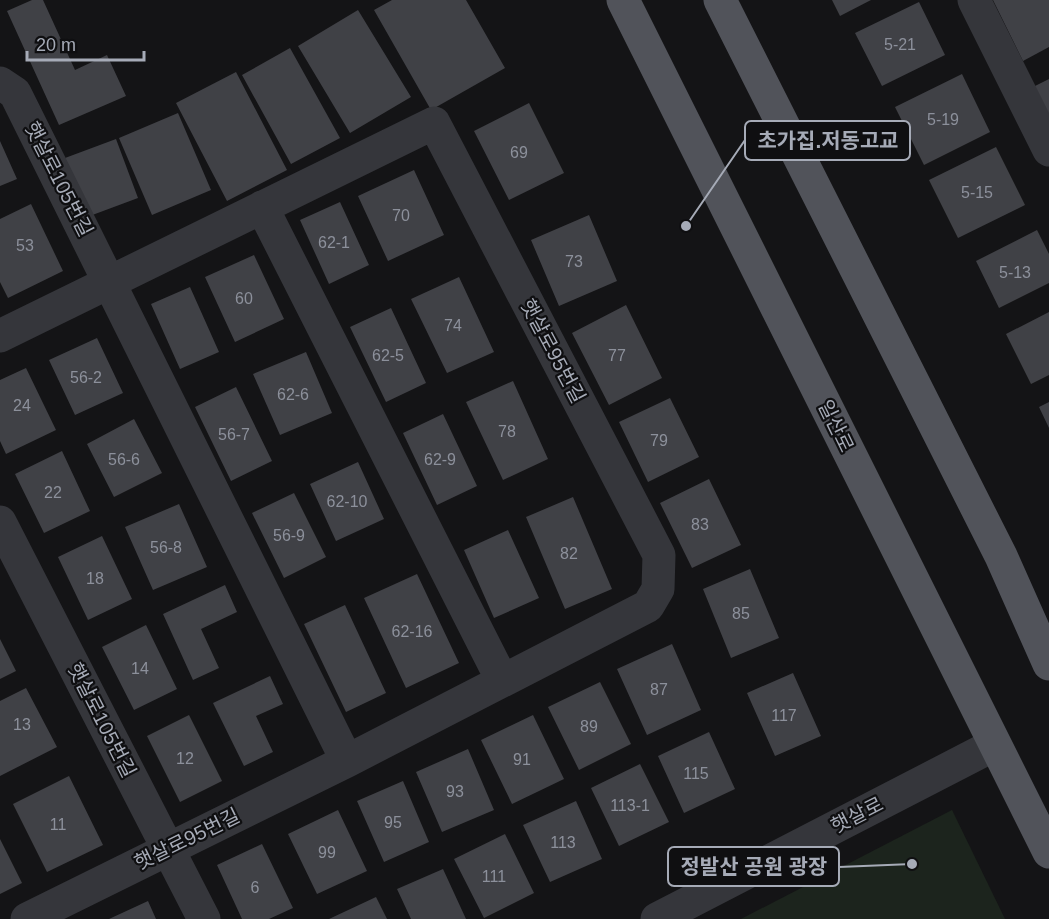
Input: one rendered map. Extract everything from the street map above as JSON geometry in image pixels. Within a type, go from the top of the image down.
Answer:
[{"type":"main road","name":"일산로","points":[[623,0],[1049,852]]},
{"type":"main road","points":[[720,0],[1001,556],[1049,664]]},
{"type":"street","points":[[974,0],[1049,150]]},
{"type":"street","name":"햇살로105번길","points":[[0,83],[15,93],[111,282]]},
{"type":"street","name":"햇살로95번길","points":[[0,336],[434,123],[659,555],[658,589],[648,606],[347,761],[27,919]]},
{"type":"street","points":[[262,207],[502,681]]},
{"type":"street","points":[[111,282],[347,761]]},
{"type":"street","name":"햇살로105번길","points":[[0,522],[204,919]]},
{"type":"street","name":"햇살로","points":[[657,919],[994,745]]},
{"type":"shaded area","points":[[952,810],[1005,919],[741,919]]},
{"type":"building","points":[[32,0],[43,0],[75,70],[107,55],[126,96],[59,125],[7,11]]},
{"type":"building","points":[[392,0],[466,0],[505,68],[431,110],[374,10]]},
{"type":"building","points":[[832,0],[871,0],[840,16]]},
{"type":"building","points":[[993,0],[1049,0],[1049,47],[1023,61]]},
{"type":"building","points":[[919,2],[945,55],[882,86],[855,33]]},
{"type":"building","points":[[358,10],[411,97],[350,133],[298,46]]},
{"type":"building","points":[[290,48],[340,138],[291,164],[242,75]]},
{"type":"building","points":[[236,72],[287,170],[227,201],[176,103]]},
{"type":"building","points":[[962,74],[990,132],[924,165],[895,107]]},
{"type":"building","points":[[1049,79],[1049,125],[1031,88]]},
{"type":"building","points":[[529,103],[564,173],[509,200],[474,131]]},
{"type":"building","points":[[178,113],[211,190],[152,215],[119,138]]},
{"type":"building","points":[[116,139],[138,198],[87,217],[65,158]]},
{"type":"building","points":[[0,141],[17,179],[0,186]]},
{"type":"building","points":[[996,147],[1025,205],[958,238],[929,180]]},
{"type":"building","points":[[414,170],[444,235],[388,261],[358,196]]},
{"type":"building","points":[[340,202],[369,265],[329,284],[300,220]]},
{"type":"building","points":[[31,204],[63,271],[8,298],[0,282],[0,219]]},
{"type":"building","points":[[589,215],[617,281],[559,306],[531,240]]},
{"type":"building","points":[[1037,230],[1049,254],[1049,283],[999,308],[976,261]]},
{"type":"building","points":[[254,255],[284,319],[235,342],[205,277]]},
{"type":"building","points":[[459,277],[494,352],[447,373],[411,299]]},
{"type":"building","points":[[190,287],[219,352],[180,369],[151,304]]},
{"type":"building","points":[[626,305],[662,378],[609,405],[572,333]]},
{"type":"building","points":[[391,308],[426,383],[386,402],[350,327]]},
{"type":"building","points":[[1049,312],[1049,375],[1031,384],[1006,334]]},
{"type":"building","points":[[97,338],[123,393],[75,415],[49,360]]},
{"type":"building","points":[[306,352],[332,413],[280,435],[253,374]]},
{"type":"building","points":[[26,368],[56,430],[6,454],[0,441],[0,380]]},
{"type":"building","points":[[513,381],[548,459],[503,480],[466,402]]},
{"type":"building","points":[[236,387],[272,461],[231,481],[195,407]]},
{"type":"building","points":[[670,398],[699,457],[648,482],[619,422]]},
{"type":"building","points":[[1049,402],[1049,428],[1039,407]]},
{"type":"building","points":[[443,414],[477,486],[437,505],[403,433]]},
{"type":"building","points":[[134,419],[162,473],[114,497],[87,444]]},
{"type":"building","points":[[62,451],[90,511],[44,533],[15,474]]},
{"type":"building","points":[[358,462],[384,519],[336,541],[310,484]]},
{"type":"building","points":[[709,479],[741,545],[692,568],[660,503]]},
{"type":"building","points":[[294,493],[326,557],[284,578],[252,513]]},
{"type":"building","points":[[573,497],[612,589],[565,609],[526,517]]},
{"type":"building","points":[[179,504],[207,567],[153,590],[125,527]]},
{"type":"building","points":[[508,530],[539,598],[494,618],[464,550]]},
{"type":"building","points":[[102,536],[132,599],[88,620],[58,557]]},
{"type":"building","points":[[750,569],[779,638],[731,658],[703,589]]},
{"type":"building","points":[[417,574],[459,663],[406,688],[364,598]]},
{"type":"building","points":[[225,585],[237,612],[201,629],[219,668],[193,680],[163,614]]},
{"type":"building","points":[[345,605],[386,693],[346,712],[304,624]]},
{"type":"building","points":[[146,625],[177,689],[134,710],[102,647]]},
{"type":"building","points":[[0,639],[16,671],[0,679]]},
{"type":"building","points":[[672,644],[701,710],[647,735],[617,669]]},
{"type":"building","points":[[793,673],[821,736],[775,756],[747,693]]},
{"type":"building","points":[[270,676],[283,704],[256,716],[273,752],[244,766],[213,703]]},
{"type":"building","points":[[600,682],[631,744],[579,770],[548,707]]},
{"type":"building","points":[[26,688],[57,747],[0,776],[0,701]]},
{"type":"building","points":[[189,715],[222,781],[180,802],[147,736]]},
{"type":"building","points":[[533,715],[564,779],[512,804],[481,740]]},
{"type":"building","points":[[709,732],[735,789],[684,813],[658,756]]},
{"type":"building","points":[[468,749],[494,810],[442,832],[416,772]]},
{"type":"building","points":[[640,764],[669,822],[619,846],[591,788]]},
{"type":"building","points":[[69,776],[103,845],[47,872],[13,804]]},
{"type":"building","points":[[403,781],[429,842],[384,862],[357,801]]},
{"type":"building","points":[[576,801],[602,859],[550,882],[523,825]]},
{"type":"building","points":[[338,810],[367,871],[317,894],[288,834]]},
{"type":"building","points":[[505,834],[534,893],[484,918],[454,859]]},
{"type":"building","points":[[0,839],[22,883],[0,894]]},
{"type":"building","points":[[262,844],[293,908],[269,919],[242,919],[217,865]]},
{"type":"building","points":[[443,869],[466,919],[411,919],[397,889]]},
{"type":"building","points":[[376,897],[387,919],[329,919]]},
{"type":"building","points":[[148,901],[156,919],[109,919]]},
{"type":"place","name":"초가집.저동고교","points":[[686,226]]},
{"type":"place","name":"정발산 공원 광장","points":[[912,864]]}]
